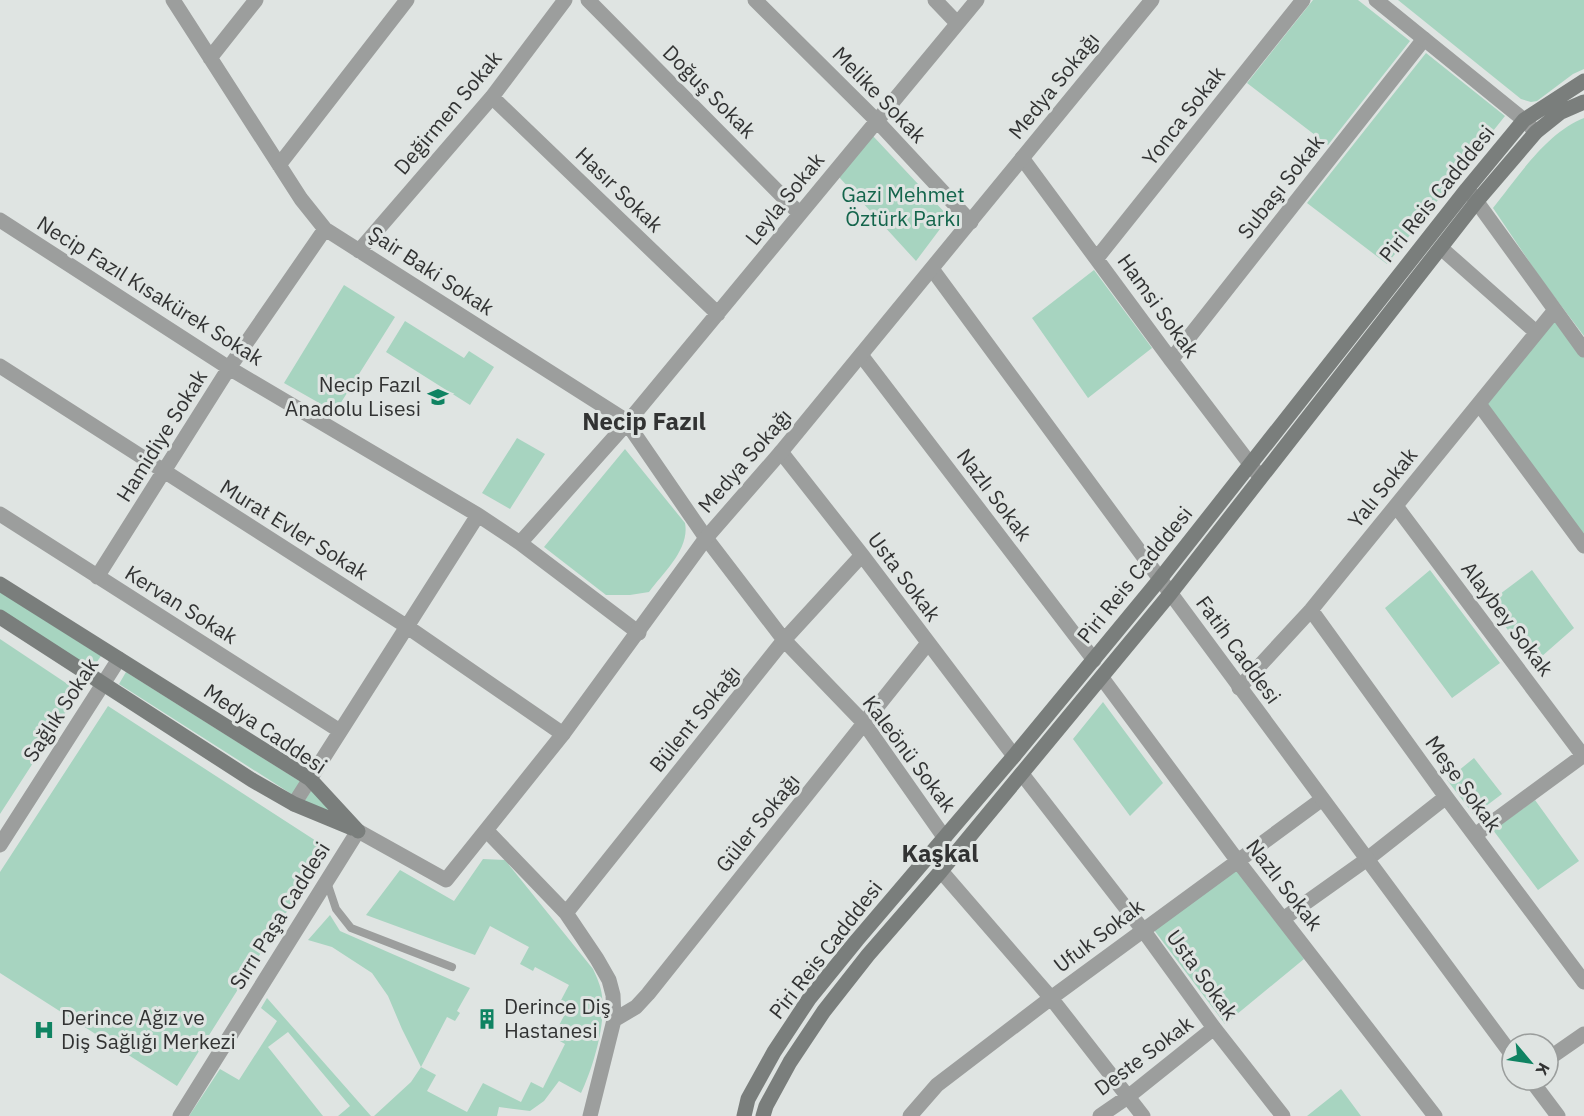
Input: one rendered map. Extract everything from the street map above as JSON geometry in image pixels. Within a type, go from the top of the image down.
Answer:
[{"type":"main road","name":"Piri Reis Cadddesi","points":[[764,1116],[766,1106],[790,1062],[824,1011],[868,955],[941,871],[1170,594],[1441,248],[1472,195],[1524,120],[1584,81]]},
{"type":"main road","name":"Piri Reis Cadddesi","points":[[744,1116],[748,1099],[774,1052],[809,999],[1094,660],[1250,464],[1472,195],[1536,132],[1561,112],[1584,102]]},
{"type":"main road","name":"Medya Caddesi","points":[[0,584],[310,779],[358,831]]},
{"type":"main road","points":[[0,617],[252,780],[294,804],[358,831]]},
{"type":"street","name":"Şair Baki Sokak","points":[[173,0],[279,165],[325,229],[620,416],[706,538]]},
{"type":"street","points":[[210,58],[256,0]]},
{"type":"street","points":[[279,165],[407,0]]},
{"type":"street","name":"Değirmen Sokak","points":[[359,251],[492,97],[565,0]]},
{"type":"street","name":"Doğuş Sokak","points":[[588,0],[800,214]]},
{"type":"street","name":"Melike Sokak","points":[[755,0],[876,120],[971,222]]},
{"type":"street","points":[[935,0],[957,23]]},
{"type":"street","name":"Leyla Sokak","points":[[520,543],[627,423],[976,0]]},
{"type":"street","name":"Medya Sokağı","points":[[358,831],[447,880],[563,734],[639,633],[706,538],[781,452],[1152,0]]},
{"type":"street","name":"Yonca Sokak","points":[[1097,258],[1303,0]]},
{"type":"street","points":[[1376,0],[1536,132]]},
{"type":"street","name":"Subaşı Sokak","points":[[1171,360],[1424,39]]},
{"type":"street","name":"Hasır Sokak","points":[[492,97],[718,314]]},
{"type":"street","name":"Hamsi Sokak","points":[[1022,159],[1260,477]]},
{"type":"street","points":[[1472,195],[1584,350]]},
{"type":"street","name":"Necip Fazıl Kısakürek Sokak","points":[[0,220],[230,368],[478,515],[520,543],[639,633]]},
{"type":"street","name":"Hamidiye Sokak","points":[[97,577],[230,368],[325,229]]},
{"type":"street","points":[[1441,248],[1536,332]]},
{"type":"street","name":"Fatih Caddesi","points":[[932,269],[1500,1039]]},
{"type":"street","name":"Yalı Sokak","points":[[1239,688],[1311,610],[1555,310]]},
{"type":"street","name":"Nazlı Sokak","points":[[861,355],[1094,660]]},
{"type":"street","name":"Murat Evler Sokak","points":[[0,366],[406,626],[563,734]]},
{"type":"street","points":[[1479,404],[1584,546]]},
{"type":"street","name":"Usta Sokak","points":[[781,452],[1014,756]]},
{"type":"street","name":"Alaybey Sokak","points":[[1396,506],[1584,756]]},
{"type":"street","name":"Kervan Sokak","points":[[0,514],[340,731]]},
{"type":"street","points":[[294,804],[478,515]]},
{"type":"street","name":"Kaleönü Sokak","points":[[706,538],[784,640],[864,723],[944,837],[941,871]]},
{"type":"street","name":"Bülent Sokağı","points":[[566,913],[784,640],[862,555]]},
{"type":"street","name":"Meşe Sokak","points":[[1311,610],[1446,797],[1584,982]]},
{"type":"street","name":"Güler Sokağı","points":[[614,1020],[636,1007],[648,994],[928,643]]},
{"type":"street","name":"Sağlık Sokak","points":[[0,845],[119,659]]},
{"type":"street","name":"Nazlı Sokak","points":[[1102,678],[1237,860],[1435,1116]]},
{"type":"street","points":[[1475,835],[1584,756]]},
{"type":"street","name":"Usta Sokak","points":[[1022,774],[1283,1116]]},
{"type":"street","points":[[1283,919],[1366,860],[1446,797]]},
{"type":"street","name":"Ufuk Sokak","points":[[910,1116],[938,1085],[1051,998],[1322,800]]},
{"type":"street","name":"Sırrı Paşa Caddesi","points":[[180,1116],[358,831]]},
{"type":"street","points":[[487,831],[566,913],[609,980],[614,995],[614,1020],[590,1116]]},
{"type":"street","points":[[941,871],[1051,998],[1143,1116]]},
{"type":"street","name":"Deste Sokak","points":[[1100,1116],[1129,1096],[1214,1028]]},
{"type":"street","points":[[1560,1051],[1584,1034]]},
{"type":"street","points":[[1540,1092],[1558,1116]]},
{"type":"lane","points":[[327,881],[336,909],[351,928],[452,967]]},
{"type":"green space","points":[[1313,0],[1358,0],[1410,41],[1328,145],[1247,83]]},
{"type":"green space","points":[[1398,0],[1584,0],[1584,69],[1573,74],[1537,101],[1521,99]]},
{"type":"green space","points":[[1426,53],[1505,116],[1387,264],[1307,203]]},
{"type":"green space","points":[[1584,118],[1584,336],[1541,279],[1493,208],[1545,145],[1570,125]]},
{"type":"green space","name":"Gazi Mehmet Öztürk Parkı","points":[[873,136],[949,217],[916,261],[839,177]]},
{"type":"green space","points":[[1094,270],[1152,348],[1088,398],[1032,318]]},
{"type":"green space","points":[[344,285],[395,317],[335,412],[284,383]]},
{"type":"green space","points":[[1555,310],[1584,350],[1584,546],[1479,404]]},
{"type":"green space","points":[[405,321],[464,358],[469,351],[494,367],[470,405],[386,352]]},
{"type":"green space","points":[[517,438],[545,454],[510,509],[482,493]]},
{"type":"green space","points":[[625,449],[685,523],[686,533],[680,551],[649,592],[606,595],[544,547]]},
{"type":"green space","points":[[1430,570],[1500,663],[1452,698],[1385,608]]},
{"type":"green space","points":[[1532,570],[1574,628],[1533,664],[1488,603]]},
{"type":"green space","points":[[0,592],[101,656],[92,669],[0,610]]},
{"type":"green space","points":[[0,639],[69,685],[75,698],[0,814]]},
{"type":"green space","points":[[126,672],[301,782],[293,795],[119,684]]},
{"type":"green space","points":[[1103,702],[1163,783],[1130,816],[1073,739]]},
{"type":"green space","points":[[108,706],[327,848],[177,1086],[0,973],[0,872]]},
{"type":"green space","points":[[1474,758],[1502,794],[1474,815],[1447,780]]},
{"type":"green space","points":[[312,789],[343,819],[304,802]]},
{"type":"green space","points":[[1535,800],[1579,861],[1538,890],[1493,830]]},
{"type":"green space","points":[[483,859],[505,860],[593,969],[599,982],[603,1007],[602,1019],[598,1046],[586,1083],[581,1093],[559,1081],[544,1101],[530,1111],[499,1107],[497,1116],[374,1116],[411,1082],[421,1067],[436,1075],[427,1091],[467,1112],[483,1083],[521,1102],[531,1082],[543,1088],[565,1044],[553,1037],[567,1010],[556,1004],[559,1004],[569,985],[535,967],[533,971],[520,964],[529,947],[490,926],[475,955],[366,915],[400,870],[454,901]]},
{"type":"green space","points":[[1236,865],[1304,959],[1225,1024],[1154,930]]},
{"type":"green space","points":[[330,915],[340,931],[470,988],[457,1011],[460,1013],[455,1021],[447,1017],[421,1067],[388,996],[372,973],[332,947],[308,940]]},
{"type":"green space","points":[[267,998],[371,1116],[338,1116],[350,1106],[288,1032],[268,1047],[323,1116],[189,1116],[220,1069],[239,1080],[277,1021],[261,1008]]},
{"type":"green space","points":[[1341,1089],[1361,1116],[1307,1116]]},
{"type":"place","name":"Necip Fazıl Anadolu Lisesi","points":[[438,397]]},
{"type":"place","name":"Derince Diş Hastanesi","points":[[487,1019]]},
{"type":"place","name":"Derince Ağız ve Diş Sağlığı Merkezi","points":[[44,1030]]},
{"type":"district","name":"Necip Fazıl","points":[[644,422]]},
{"type":"district","name":"Kaşkal","points":[[940,854]]}]
